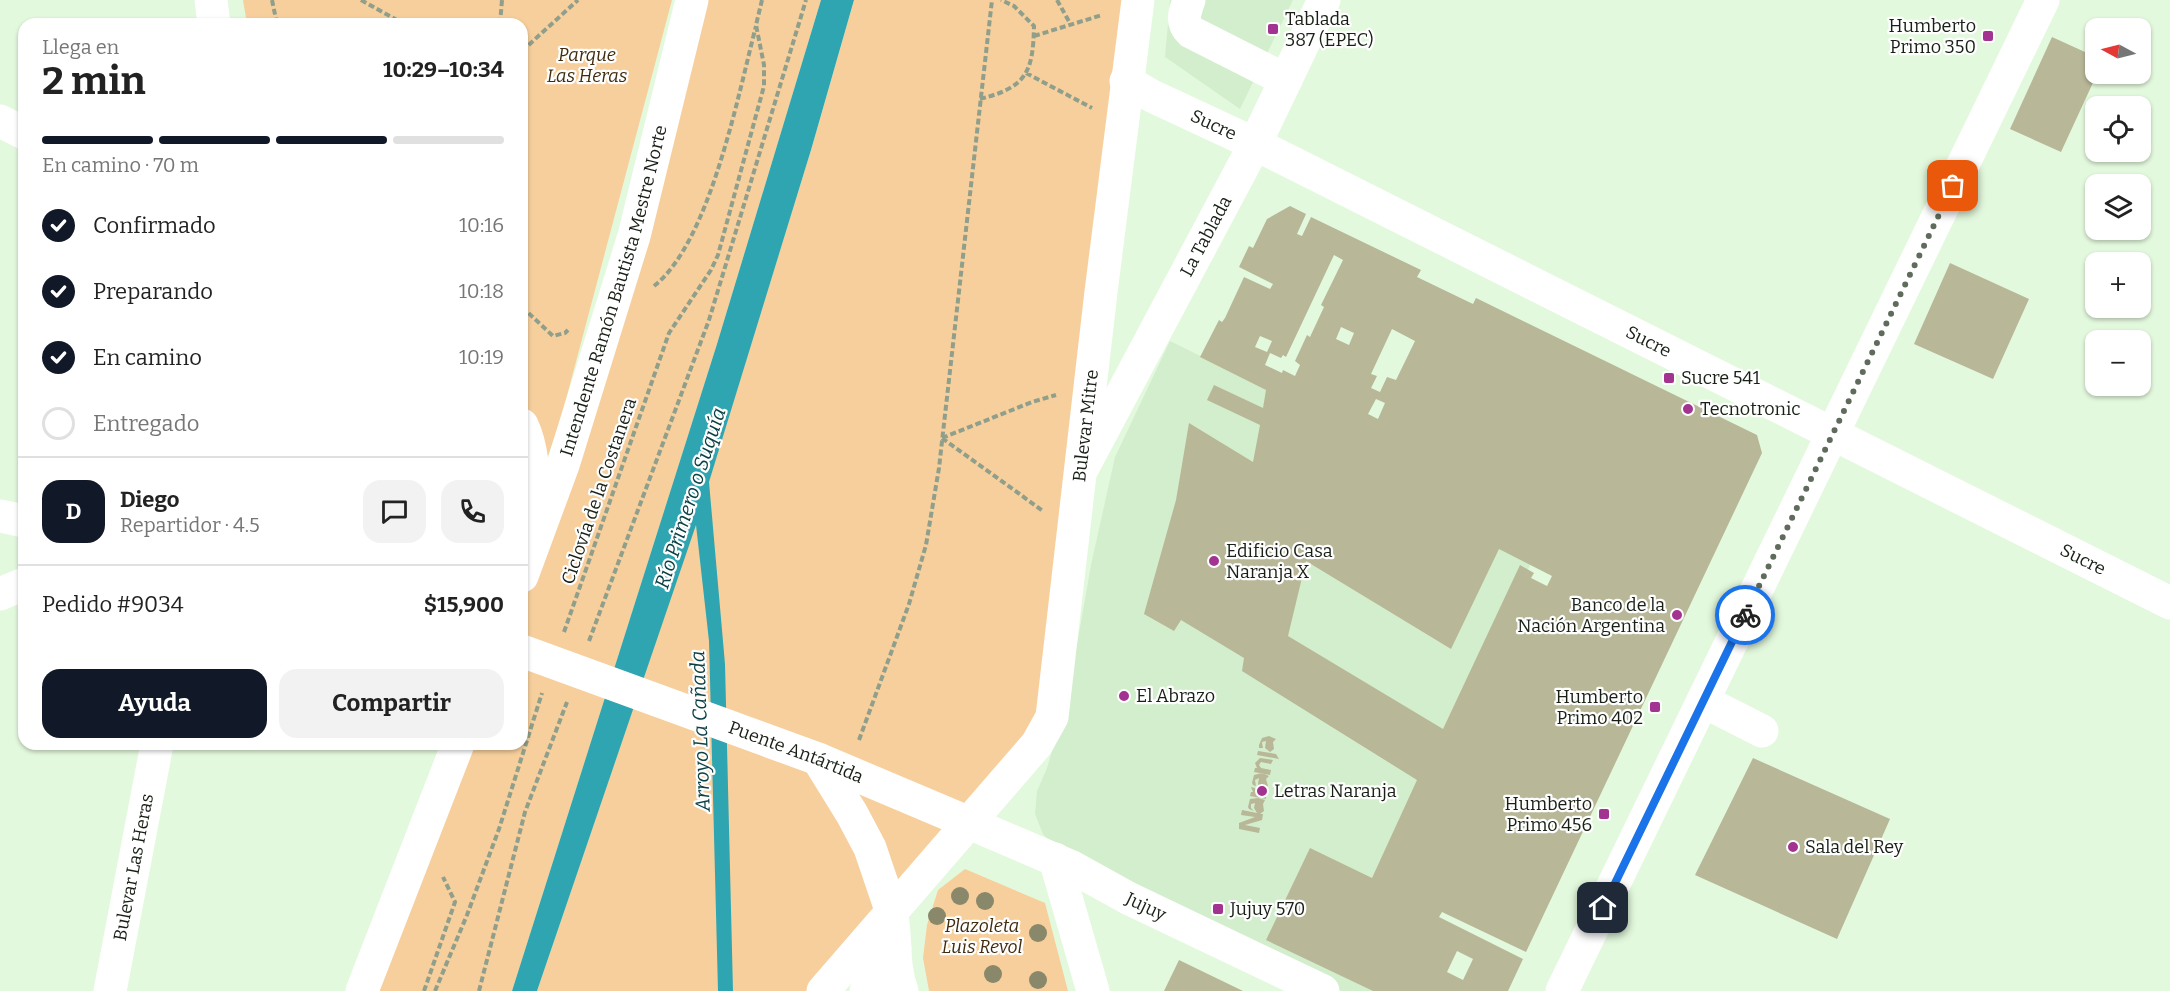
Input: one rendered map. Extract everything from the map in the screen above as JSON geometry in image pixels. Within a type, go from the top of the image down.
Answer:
[{"type":"main road","name":"Intendente Ramón Bautista Mestre Norte","points":[[528,559],[563,465],[634,236],[692,0]]},
{"type":"main road","name":"Bulevar Mitre","points":[[823,991],[967,822],[1037,744],[1052,717],[1126,81],[1138,0]]},
{"type":"main road","points":[[1189,0],[1184,19],[1191,32],[1286,80]]},
{"type":"main road","name":"La Tablada","points":[[1081,471],[1255,144],[1324,0]]},
{"type":"main road","points":[[1562,991],[2043,0]]},
{"type":"main road","name":"Sucre","points":[[1126,81],[2170,603]]},
{"type":"main road","points":[[0,121],[18,130]]},
{"type":"main road","points":[[528,445],[532,468],[535,540]]},
{"type":"main road","points":[[0,516],[18,520]]},
{"type":"main road","points":[[0,594],[18,586]]},
{"type":"main road","name":"Puente Antártida","points":[[528,653],[818,759],[967,822]]},
{"type":"main road","points":[[1703,701],[1762,731]]},
{"type":"main road","name":"Bulevar Las Heras","points":[[110,991],[156,750]]},
{"type":"main road","points":[[362,991],[456,750]]},
{"type":"main road","points":[[818,759],[870,848],[891,910],[896,934],[896,967],[902,991]]},
{"type":"main road","name":"Jujuy","points":[[967,822],[1055,859],[1128,898],[1323,991]]},
{"type":"main road","points":[[1055,859],[1092,991]]},
{"type":"main road","points":[[866,991],[895,948]]},
{"type":"path","points":[[272,0],[276,18]]},
{"type":"path","points":[[361,0],[393,18]]},
{"type":"path","points":[[500,18],[502,0]]},
{"type":"path","points":[[528,46],[578,0]]},
{"type":"path","name":"Ciclovía de la Costanera","points":[[561,639],[669,333],[711,270],[718,255],[764,86],[764,65],[756,25],[762,0]]},
{"type":"path","points":[[588,644],[709,320],[806,0]]},
{"type":"path","points":[[852,773],[860,740],[909,604],[926,545],[939,468],[992,0]]},
{"type":"path","points":[[980,99],[999,94],[1018,83],[1030,68],[1034,48],[1034,26],[1014,6],[1001,0]]},
{"type":"path","points":[[1058,0],[1071,25]]},
{"type":"path","points":[[1034,36],[1102,15]]},
{"type":"path","points":[[652,286],[677,261],[694,233],[718,167],[756,25]]},
{"type":"path","points":[[1026,73],[1090,107]]},
{"type":"path","points":[[528,313],[553,336],[565,333],[571,328]]},
{"type":"path","points":[[942,438],[1058,394]]},
{"type":"path","points":[[942,438],[1023,497]]},
{"type":"path","points":[[528,738],[543,691]]},
{"type":"path","points":[[479,991],[525,812],[567,700]]},
{"type":"path","points":[[435,991],[467,915],[499,829],[524,750]]},
{"type":"path","points":[[424,991],[455,902],[442,874]]},
{"type":"shaded area","points":[[1170,0],[1293,0],[1240,109],[1165,57]]},
{"type":"shaded area","points":[[1476,298],[1628,372],[1372,878],[1383,991],[1323,991],[1072,867],[1043,834],[1035,814],[1037,791],[1047,768],[1067,701],[1091,565],[1115,457],[1170,341],[1401,455]]},
{"type":"green space","name":"Parque Las Heras","points":[[243,0],[672,0],[560,422],[528,513],[528,18],[246,18]]},
{"type":"green space","points":[[692,0],[821,0],[717,344],[512,991],[362,991],[456,750],[528,750],[528,556]]},
{"type":"green space","points":[[854,0],[1138,0],[1052,717],[823,991],[537,991],[695,526],[811,150]]},
{"type":"green space","name":"Plazoleta Luis Revol","points":[[965,869],[1045,903],[1068,991],[929,991],[923,958],[927,925],[938,890]]},
{"type":"water","name":"Río Primero o Suquía","points":[[821,0],[854,0],[811,150],[709,482],[725,664],[733,991],[718,991],[709,641],[696,525],[537,991],[512,991],[717,344]]},
{"type":"building","points":[[2052,37],[2085,52],[2085,84],[2092,84],[2061,152],[2010,129]]},
{"type":"building","points":[[1290,206],[1306,214],[1297,234],[1302,236],[1311,217],[1421,270],[1417,277],[1473,304],[1476,298],[1757,435],[1762,453],[1526,952],[1442,912],[1439,917],[1523,959],[1508,991],[1373,991],[1266,940],[1310,848],[1372,878],[1417,780],[1242,671],[1244,658],[1181,620],[1174,631],[1144,614],[1176,500],[1189,423],[1253,462],[1260,425],[1207,400],[1214,385],[1263,408],[1266,390],[1200,357],[1219,320],[1222,322],[1225,318],[1244,277],[1270,289],[1273,284],[1239,267],[1249,246],[1253,248],[1267,219]],"holes":[[[1334,255],[1343,260],[1321,305],[1324,307],[1310,337],[1307,335],[1295,361],[1300,365],[1295,376],[1265,365],[1270,353],[1281,358],[1283,355],[1286,357]],[[1341,327],[1354,333],[1349,345],[1336,339]],[[1392,329],[1415,341],[1396,380],[1387,377],[1380,392],[1371,388],[1377,376],[1371,374]],[[1260,336],[1272,341],[1267,352],[1255,347]],[[1376,399],[1385,403],[1378,419],[1368,414]],[[1499,549],[1552,576],[1547,586],[1531,578],[1534,573],[1520,565],[1443,729],[1288,636],[1306,561],[1451,649]],[[1457,951],[1473,959],[1463,980],[1447,972]]]},
{"type":"building","points":[[1950,263],[2029,299],[1993,379],[1914,344]]},
{"type":"building","points":[[1269,736],[1276,739],[1273,742],[1274,749],[1270,752],[1265,748],[1266,741],[1262,742],[1263,748],[1259,748],[1262,738]]},
{"type":"building","points":[[1258,751],[1276,754],[1279,759],[1257,755]]},
{"type":"building","points":[[1260,758],[1273,760],[1271,764],[1261,762],[1259,765],[1261,768],[1271,770],[1270,775],[1254,772],[1257,768],[1255,763]]},
{"type":"building","name":"Sala del Rey","points":[[1753,758],[1890,819],[1837,939],[1695,875]]},
{"type":"building","points":[[1262,773],[1269,776],[1266,779],[1268,786],[1264,789],[1258,784],[1259,778],[1255,780],[1256,786],[1252,783],[1254,775]]},
{"type":"building","points":[[1251,787],[1255,788],[1257,793],[1266,795],[1266,799],[1250,796],[1253,792]]},
{"type":"building","points":[[1250,799],[1265,800],[1264,811],[1260,814],[1263,814],[1262,820],[1245,825],[1260,828],[1259,833],[1239,829],[1239,823],[1255,817],[1241,815],[1242,810],[1257,813],[1254,808],[1255,803],[1251,804],[1254,811],[1248,807]]},
{"type":"building","points":[[1179,960],[1243,991],[1164,991]]},
{"type":"way so far","points":[[1745,615],[1953,186]]},
{"type":"place","name":"Tablada 387 (EPEC)","points":[[1273,29]]},
{"type":"place","name":"Humberto Primo 350","points":[[1988,36]]},
{"type":"place","name":"Sucre 541","points":[[1669,378]]},
{"type":"place","name":"Tecnotronic","points":[[1688,409]]},
{"type":"place","name":"Edificio Casa Naranja X","points":[[1214,561]]},
{"type":"place","name":"Banco de la Nación Argentina","points":[[1677,615]]},
{"type":"place","name":"El Abrazo","points":[[1124,696]]},
{"type":"place","name":"Humberto Primo 402","points":[[1655,707]]},
{"type":"place","name":"Letras Naranja","points":[[1262,791]]},
{"type":"place","name":"Humberto Primo 456","points":[[1604,814]]},
{"type":"place","name":"Sala del Rey","points":[[1793,847]]},
{"type":"place","name":"Jujuy 570","points":[[1218,909]]},
{"type":"route","points":[[1603,908],[1745,615]]},
{"type":"water label","name":"Arroyo La Cañada","points":[[700,731]]}]
